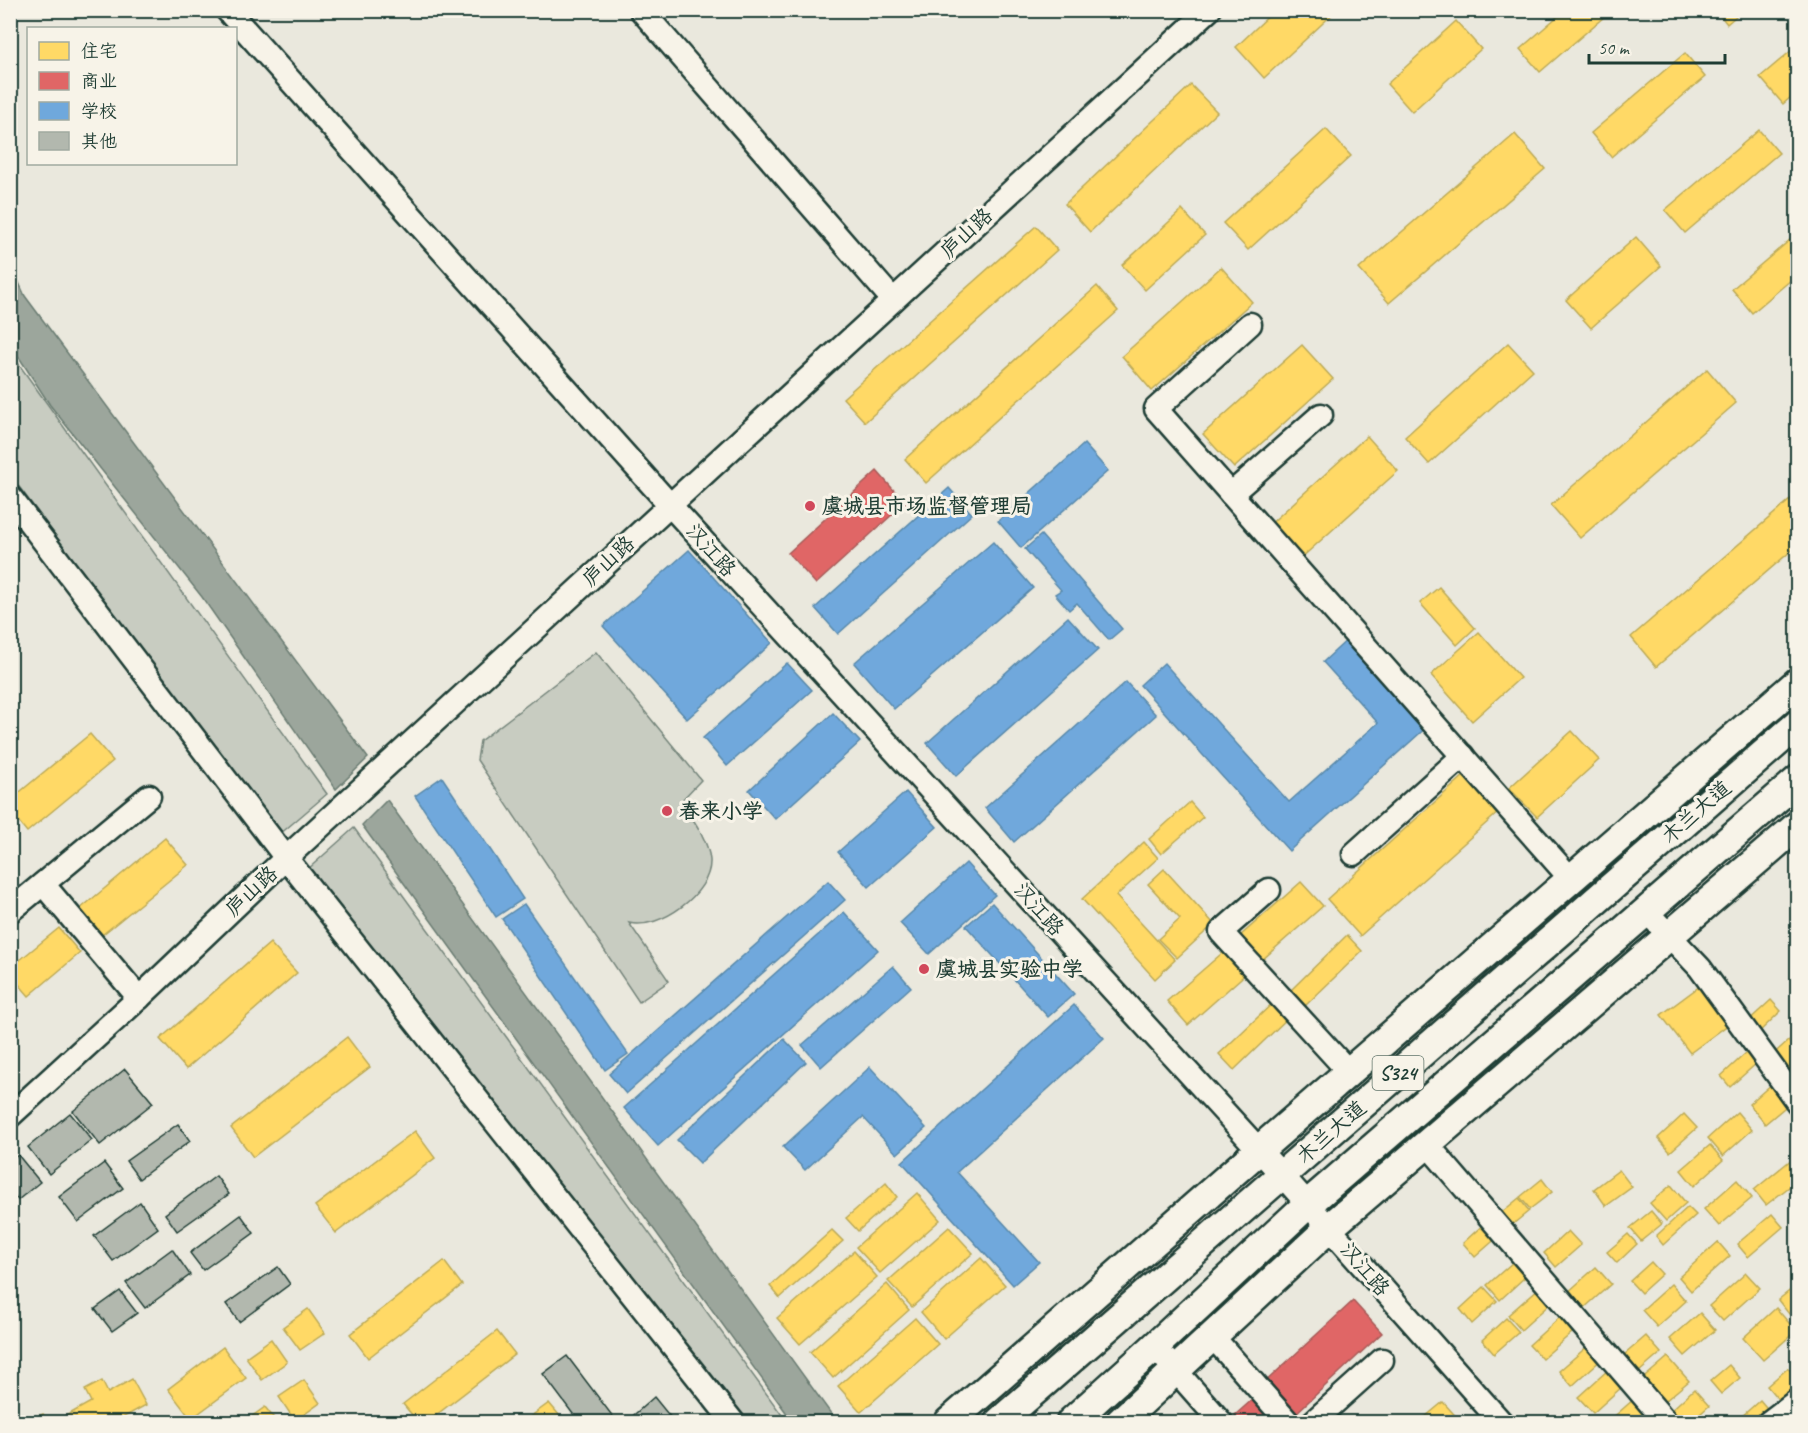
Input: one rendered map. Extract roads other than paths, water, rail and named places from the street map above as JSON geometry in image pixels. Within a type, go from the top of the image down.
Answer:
[{"type":"main road","points":[[949,1422],[1797,682]]},
{"type":"main road","name":"木兰大道","points":[[999,1422],[1797,724]]},
{"type":"main road","name":"木兰大道","points":[[1071,1422],[1308,1204],[1797,780]]},
{"type":"main road","points":[[1120,1422],[1329,1228],[1797,825]]},
{"type":"street","name":"汉江路","points":[[226,10],[670,505],[1282,1175],[1501,1422]]},
{"type":"street","points":[[641,10],[893,300]]},
{"type":"street","name":"庐山路","points":[[10,1116],[139,998],[286,858],[1209,10]]},
{"type":"street","points":[[1250,324],[1156,409],[1571,879]]},
{"type":"street","points":[[1231,494],[1321,415]]},
{"type":"street","points":[[10,497],[286,858],[733,1422]]},
{"type":"street","points":[[1354,854],[1463,756]]},
{"type":"street","points":[[10,911],[149,796]]},
{"type":"street","points":[[43,884],[139,998]]},
{"type":"street","points":[[1269,890],[1221,932],[1348,1072]]},
{"type":"street","points":[[1646,911],[1700,968],[1797,1103]]},
{"type":"street","points":[[1427,1144],[1666,1422]]},
{"type":"street","points":[[1213,1337],[1288,1422]]},
{"type":"street","points":[[1155,1347],[1221,1422]]},
{"type":"street","points":[[1312,1422],[1382,1360]]},
{"type":"street","points":[[1769,1422],[1797,1400]]},
{"type":"place","name":"虞城县市场监督管理局","points":[[810,506]]},
{"type":"place","name":"春来小学","points":[[667,811]]},
{"type":"place","name":"虞城县实验中学","points":[[924,969]]}]
